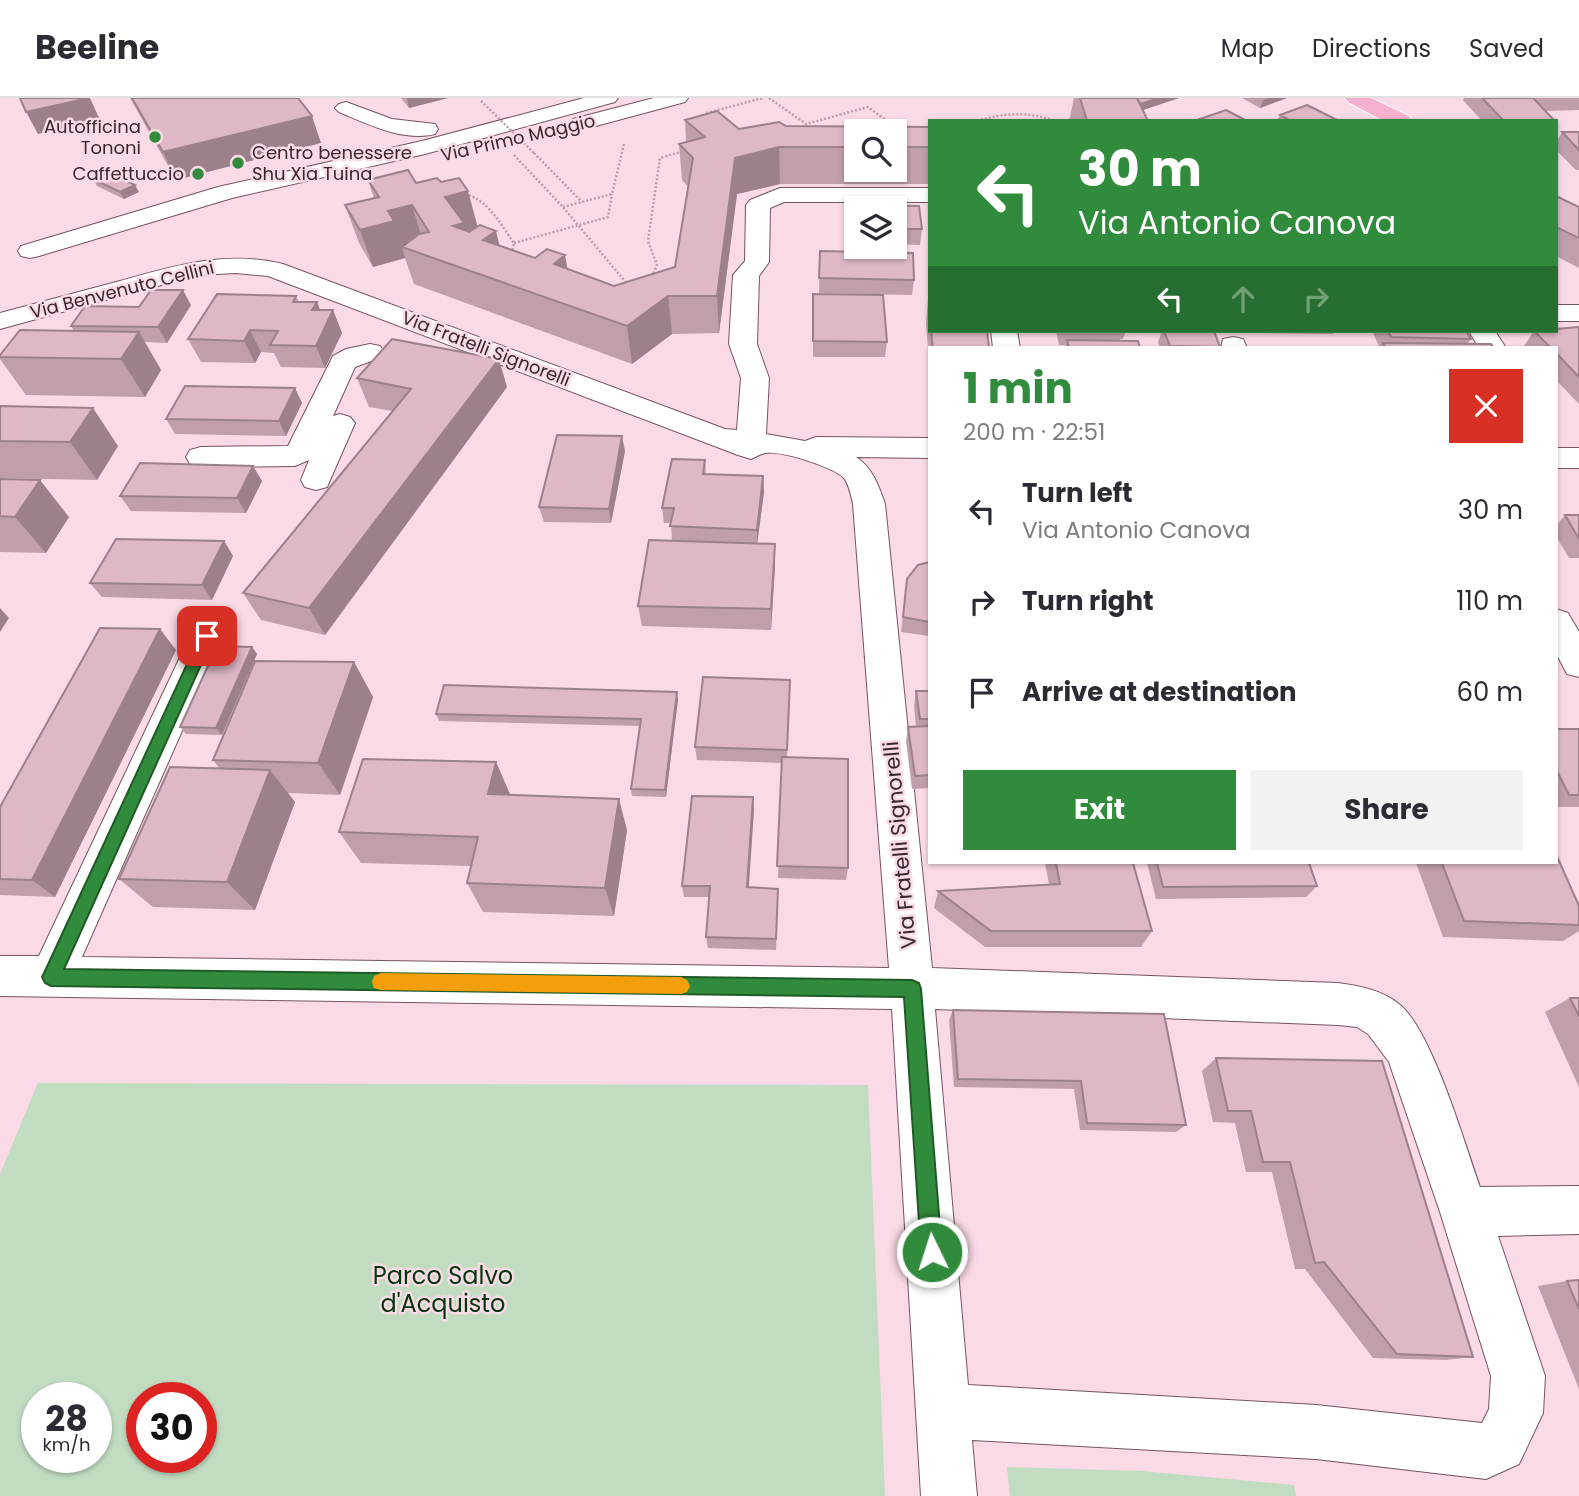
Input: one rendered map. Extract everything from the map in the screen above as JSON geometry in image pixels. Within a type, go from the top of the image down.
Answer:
[{"type":"main road","points":[[1355,98],[1397,119]]},
{"type":"street","name":"Via Primo Maggio","points":[[316,181],[426,138],[542,98]]},
{"type":"street","name":"Via Primo Maggio","points":[[607,98],[426,138],[168,208],[20,254],[316,181],[524,138],[678,98]]},
{"type":"street","points":[[342,103],[388,125],[426,138]]},
{"type":"street","points":[[342,103],[357,127],[349,144]]},
{"type":"street","name":"Via Primo Maggio","points":[[168,208],[218,188],[349,144],[426,138]]},
{"type":"street","points":[[742,443],[755,378],[743,344],[746,275],[757,262],[758,205],[780,195],[928,195]]},
{"type":"street","name":"Via Fratelli Signorelli","points":[[246,265],[274,269],[742,443],[834,482],[864,487]]},
{"type":"street","name":"Via Benvenuto Cellini","points":[[0,321],[197,268],[246,265]]},
{"type":"street","points":[[316,480],[388,312]]},
{"type":"street","points":[[1558,313],[1579,313]]},
{"type":"street","points":[[201,457],[295,456],[302,450],[343,362],[370,352]]},
{"type":"street","name":"Via Fratelli Signorelli","points":[[742,443],[787,447],[848,466],[864,487],[873,528],[912,989],[949,1496]]},
{"type":"street","points":[[787,447],[928,448]]},
{"type":"street","points":[[1558,626],[1579,664]]},
{"type":"street","points":[[51,977],[207,636]]},
{"type":"street","points":[[0,976],[1016,990],[1363,1007],[1384,1019],[1408,1052],[1465,1212],[1518,1376],[1516,1413],[1500,1445],[1486,1451],[1316,1432],[943,1410]]},
{"type":"street","points":[[1465,1212],[1579,1210]]},
{"type":"path","points":[[701,115],[763,98]]},
{"type":"path","points":[[769,98],[806,124],[868,107],[884,119]]},
{"type":"path","points":[[481,101],[582,202]]},
{"type":"path","points":[[982,119],[999,113],[1043,116],[1050,119]]},
{"type":"path","points":[[514,243],[608,217],[626,135]]},
{"type":"path","points":[[508,149],[578,225],[631,289],[621,291]]},
{"type":"path","points":[[649,280],[657,269],[657,259],[648,244],[660,158],[687,151]]},
{"type":"path","points":[[458,193],[475,195],[483,201],[514,243],[511,258]]},
{"type":"path","points":[[563,208],[612,194]]},
{"type":"green space","name":"Parco Salvo d'Acquisto","points":[[38,1083],[868,1085],[885,1496],[0,1496],[0,1174]]},
{"type":"green space","points":[[1007,1467],[1142,1471],[1294,1485],[1296,1496],[1010,1496]]},
{"type":"building","points":[[20,98],[89,98],[26,112]]},
{"type":"building","points":[[132,98],[298,98],[312,116],[163,152]]},
{"type":"building","points":[[1080,98],[1137,98],[1147,119],[1086,119]]},
{"type":"building","points":[[1137,98],[1159,98],[1140,104]]},
{"type":"building","points":[[1482,98],[1533,98],[1553,119],[1502,119]]},
{"type":"building","points":[[1307,105],[1335,119],[1287,119],[1280,115]]},
{"type":"building","points":[[1226,110],[1243,119],[1200,119]]},
{"type":"building","points":[[717,111],[739,129],[779,122],[786,126],[844,126],[844,147],[779,147],[735,158],[717,296],[668,296],[627,326],[402,247],[419,234],[429,232],[412,205],[388,211],[394,221],[360,230],[345,205],[379,197],[368,180],[408,170],[416,183],[437,178],[441,182],[459,178],[468,191],[445,197],[464,223],[453,226],[469,232],[480,225],[496,231],[483,240],[535,258],[547,249],[565,255],[554,264],[614,286],[675,267],[693,158],[679,144],[705,137],[685,120]]},
{"type":"building","points":[[907,127],[928,127],[928,147],[907,147]]},
{"type":"building","points":[[1562,132],[1579,132],[1579,150]]},
{"type":"building","points":[[108,172],[135,185],[120,192],[93,179]]},
{"type":"building","points":[[1558,197],[1579,207],[1579,238],[1558,228]]},
{"type":"building","points":[[907,206],[919,206],[922,229],[907,229]]},
{"type":"building","points":[[820,251],[844,252],[844,259],[907,259],[907,253],[913,253],[914,280],[819,278]]},
{"type":"building","points":[[151,290],[183,290],[158,327],[71,326],[85,306],[139,307]]},
{"type":"building","points":[[217,294],[296,296],[293,302],[317,302],[312,310],[333,310],[316,346],[270,345],[278,331],[250,330],[244,341],[188,339]]},
{"type":"building","points":[[813,294],[883,295],[887,342],[813,341]]},
{"type":"building","points":[[1579,327],[1579,377],[1558,355],[1558,346],[1549,346],[1536,333],[1558,333],[1558,329]]},
{"type":"building","points":[[20,330],[139,332],[121,359],[0,357]]},
{"type":"building","points":[[931,333],[987,333],[989,346],[933,346]]},
{"type":"building","points":[[1165,333],[1215,333],[1220,346],[1170,346]]},
{"type":"building","points":[[1389,333],[1467,333],[1471,339],[1391,337]]},
{"type":"building","points":[[392,339],[499,359],[309,608],[243,593],[411,389],[357,378]]},
{"type":"building","points":[[1067,340],[1138,341],[1139,346],[1068,346]]},
{"type":"building","points":[[1383,343],[1492,346],[1385,346]]},
{"type":"building","points":[[185,386],[295,388],[279,421],[166,419]]},
{"type":"building","points":[[0,406],[93,408],[70,442],[0,441]]},
{"type":"building","points":[[557,435],[622,436],[609,509],[539,507]]},
{"type":"building","points":[[672,459],[705,460],[703,474],[763,476],[757,530],[670,526],[674,508],[662,508]]},
{"type":"building","points":[[140,463],[253,466],[237,498],[120,496]]},
{"type":"building","points":[[0,479],[40,480],[15,517],[0,516]]},
{"type":"building","points":[[1565,515],[1579,515],[1579,539]]},
{"type":"building","points":[[116,539],[224,541],[202,585],[90,583]]},
{"type":"building","points":[[649,540],[775,544],[771,609],[638,606]]},
{"type":"building","points":[[928,562],[928,622],[903,617],[907,579],[918,565]]},
{"type":"building","points":[[100,628],[160,629],[32,880],[0,879],[0,807]]},
{"type":"building","points":[[217,646],[252,647],[216,728],[180,727]]},
{"type":"building","points":[[255,661],[354,662],[318,763],[213,760]]},
{"type":"building","points":[[703,677],[790,680],[787,750],[695,747]]},
{"type":"building","points":[[444,685],[677,692],[665,790],[631,789],[641,719],[436,714]]},
{"type":"building","points":[[916,691],[928,691],[928,719],[920,719]]},
{"type":"building","points":[[928,726],[928,775],[915,776],[908,727]]},
{"type":"building","points":[[1558,729],[1579,729],[1579,795],[1569,795],[1558,773]]},
{"type":"building","points":[[782,757],[848,759],[848,868],[777,866]]},
{"type":"building","points":[[363,759],[496,762],[488,794],[619,799],[605,888],[467,883],[478,837],[339,832]]},
{"type":"building","points":[[170,767],[270,770],[227,882],[119,879]]},
{"type":"building","points":[[692,796],[753,797],[747,887],[778,889],[776,939],[706,937],[710,886],[682,886]]},
{"type":"building","points":[[1558,859],[1579,906],[1579,925],[1464,921],[1442,864],[1558,864]]},
{"type":"building","points":[[1056,864],[1133,864],[1152,931],[991,931],[938,891],[1060,884]]},
{"type":"building","points":[[1157,864],[1309,864],[1317,886],[1163,887]]},
{"type":"building","points":[[1570,998],[1579,998],[1579,1016]]},
{"type":"building","points":[[953,1010],[1164,1014],[1186,1125],[1087,1123],[1081,1081],[958,1079]]},
{"type":"building","points":[[1216,1058],[1382,1061],[1473,1357],[1397,1354],[1324,1262],[1315,1263],[1290,1162],[1263,1162],[1251,1111],[1228,1111]]},
{"type":"building","points":[[1579,1280],[1579,1309],[1567,1281]]},
{"type":"slow traffic","points":[[381,982],[681,986]]},
{"type":"place","name":"Autofficina Tononi","points":[[155,137]]},
{"type":"place","name":"Centro benessere Shu Xia Tuina","points":[[238,163]]},
{"type":"place","name":"Caffettuccio","points":[[198,174]]},
{"type":"route","points":[[207,636],[51,977],[912,989],[932,1252]]}]
